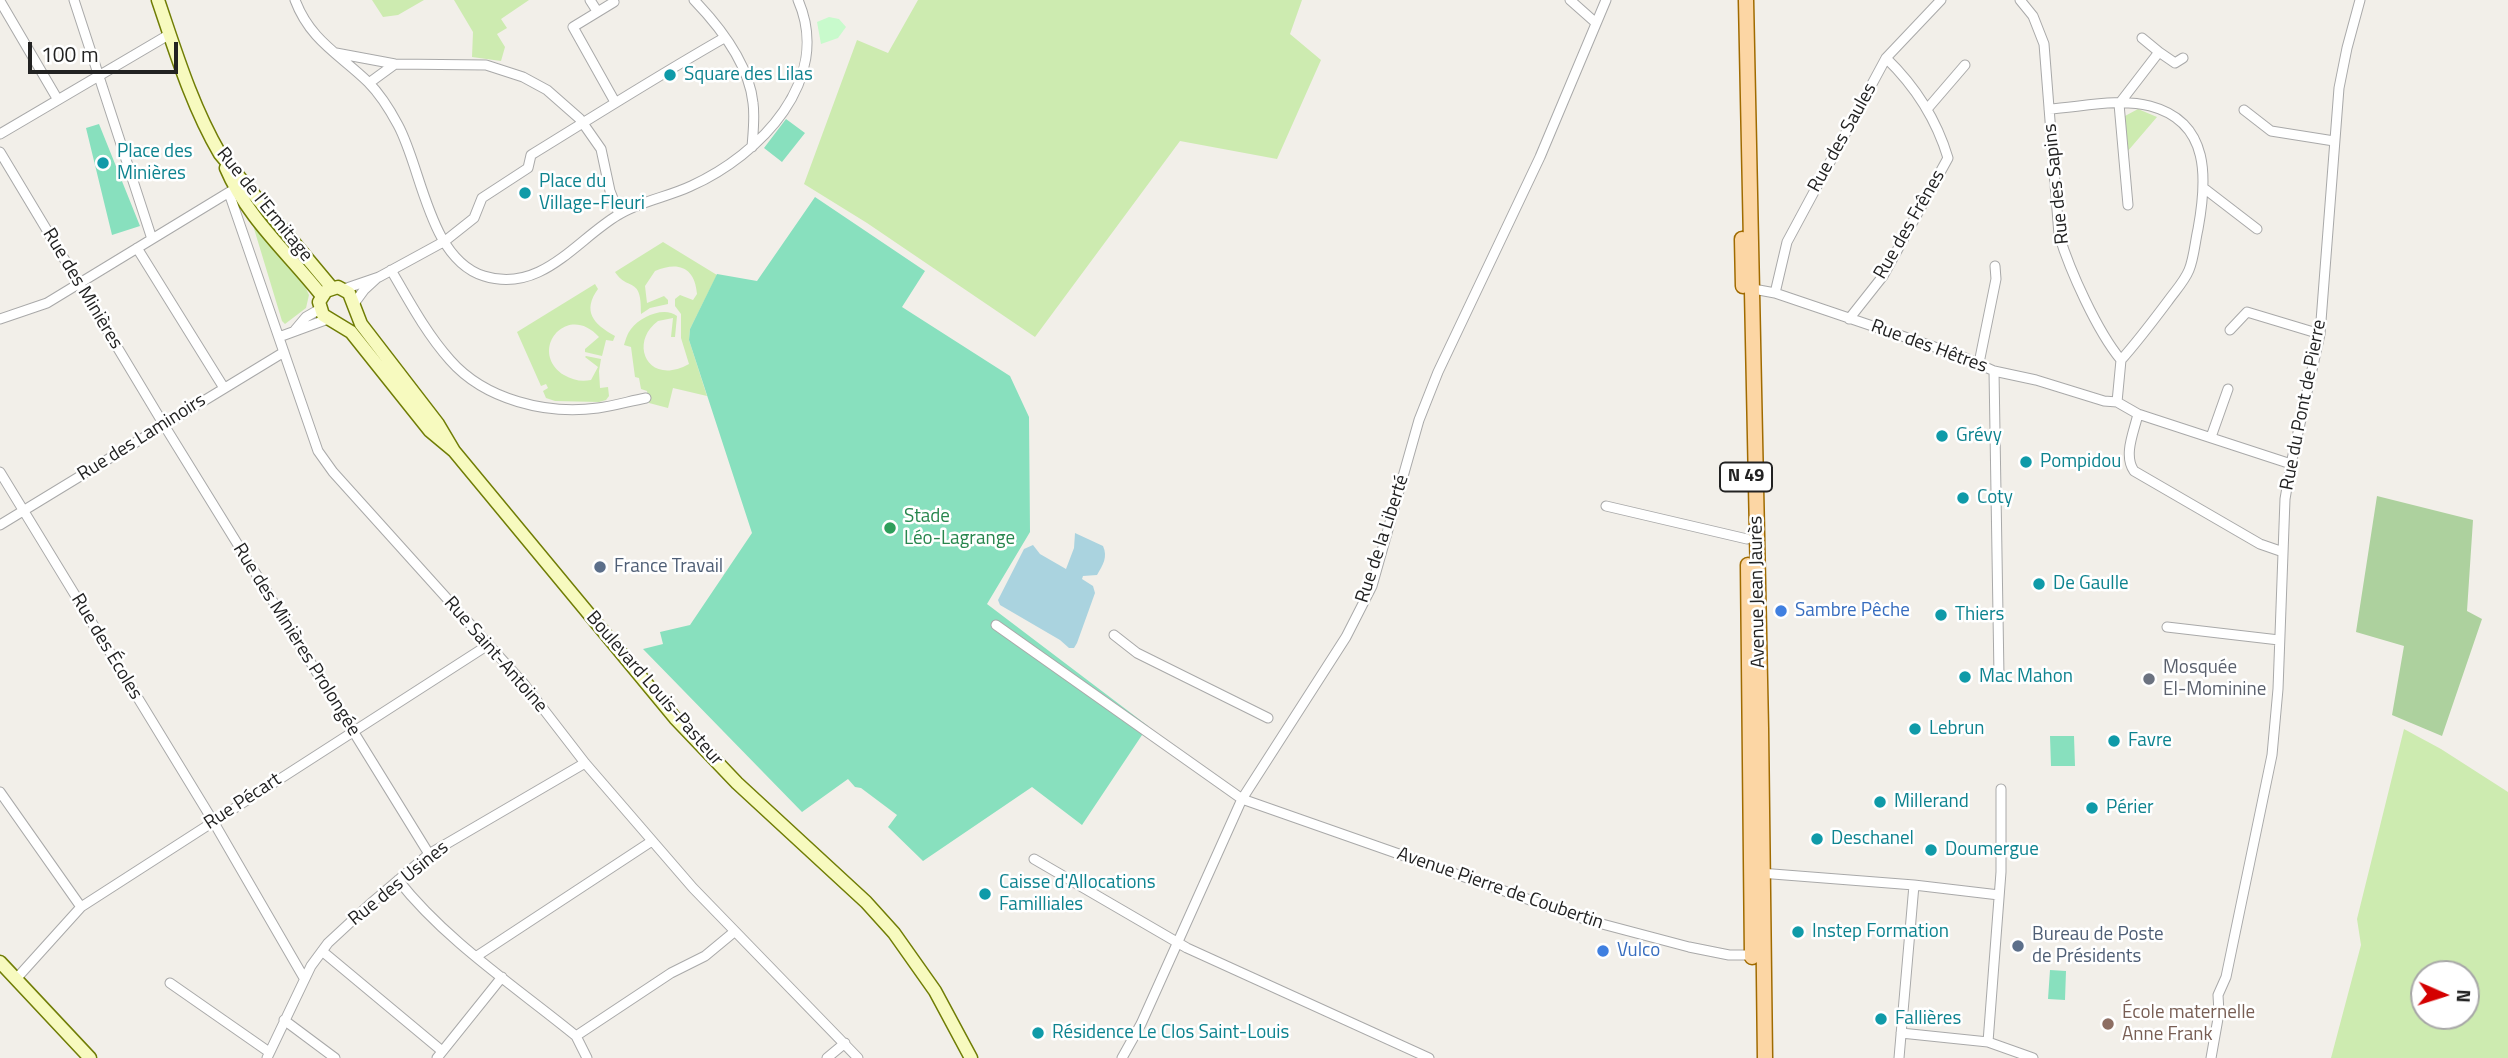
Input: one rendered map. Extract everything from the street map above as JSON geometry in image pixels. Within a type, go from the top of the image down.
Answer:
[{"type":"main road","name":"Rue de l'Ermitage","points":[[158,0],[184,79],[207,132],[220,154],[330,304]]},
{"type":"main road","name":"Avenue Jean Jaurès","points":[[1737,0],[1748,288],[1747,539],[1754,627]]},
{"type":"main road","name":"Avenue Jean Jaurès","points":[[1746,0],[1757,955],[1755,1058]]},
{"type":"main road","points":[[220,154],[232,191],[330,304],[430,431],[454,452]]},
{"type":"main road","name":"Boulevard Louis-Pasteur","points":[[330,304],[349,293],[361,324],[438,424],[454,452],[675,718],[737,783],[866,902],[894,933],[935,992],[971,1058]]},
{"type":"main road","points":[[330,304],[347,317],[353,305]]},
{"type":"main road","name":"Avenue Jean Jaurès","points":[[1757,955],[1765,1058]]},
{"type":"main road","points":[[0,962],[90,1058]]},
{"type":"street","points":[[74,0],[152,239]]},
{"type":"street","points":[[295,0],[307,25],[331,52],[369,83],[388,107],[405,139],[416,176],[444,241],[459,261],[478,274],[498,279],[533,274],[558,263],[619,214],[692,186],[734,163],[752,147],[779,117],[803,73],[808,53],[807,32],[798,0]]},
{"type":"street","points":[[590,0],[597,11]]},
{"type":"street","points":[[613,0],[614,2],[573,27],[615,102]]},
{"type":"street","points":[[694,0],[740,63],[753,104],[752,147]]},
{"type":"street","points":[[1570,0],[1596,23]]},
{"type":"street","name":"Rue de la Liberté","points":[[1122,1058],[1141,1024],[1242,799],[1346,637],[1372,586],[1423,409],[1540,157],[1606,0]]},
{"type":"street","name":"Rue des Saules","points":[[1775,293],[1787,242],[1886,58],[1941,0]]},
{"type":"street","name":"Rue des Sapins","points":[[2020,0],[2033,16],[2044,44],[2059,235],[2065,255],[2105,337],[2122,360]]},
{"type":"street","name":"Rue du Pont de Pierre","points":[[2211,1058],[2219,1013],[2218,995],[2226,977],[2272,755],[2285,499],[2320,334],[2334,141],[2343,66],[2360,0]]},
{"type":"street","points":[[0,1],[58,100]]},
{"type":"street","points":[[0,134],[170,34]]},
{"type":"street","points":[[279,337],[295,330],[306,317],[444,241],[474,218],[482,198],[528,168],[531,155],[724,38]]},
{"type":"street","points":[[2142,38],[2175,62],[2183,58]]},
{"type":"street","points":[[331,52],[394,64],[475,64],[523,77],[547,90],[565,103],[601,149],[610,191],[619,214]]},
{"type":"street","points":[[2128,205],[2119,104],[2159,52]]},
{"type":"street","name":"Rue des Frênes","points":[[1849,319],[1883,276],[1948,158],[1928,108],[1905,77],[1886,58]]},
{"type":"street","points":[[360,75],[374,61]]},
{"type":"street","points":[[369,83],[394,64]]},
{"type":"street","points":[[1928,108],[1965,65]]},
{"type":"street","points":[[2049,109],[2119,104],[2141,104],[2158,109],[2186,128],[2198,146],[2202,159],[2205,189],[2192,259],[2186,275],[2122,360],[2117,402]]},
{"type":"street","points":[[2244,110],[2271,131],[2334,141]]},
{"type":"street","name":"Rue des Minières","points":[[0,152],[163,425]]},
{"type":"street","points":[[2205,189],[2257,229]]},
{"type":"street","points":[[0,319],[47,303],[232,191]]},
{"type":"street","name":"Rue Saint-Antoine","points":[[232,191],[318,451],[333,472],[524,684],[585,763],[652,841],[734,932],[858,1058]]},
{"type":"street","points":[[137,248],[224,388]]},
{"type":"street","points":[[1979,363],[1996,279],[1995,266]]},
{"type":"street","points":[[391,270],[429,334],[456,366],[484,386],[523,403],[558,409],[598,408],[646,398]]},
{"type":"street","points":[[353,305],[379,276]]},
{"type":"street","name":"Rue des Hêtres","points":[[1748,288],[1775,293],[1979,363],[1994,371],[2036,380],[2104,401],[2117,402],[2138,415],[2291,464]]},
{"type":"street","points":[[2230,330],[2247,312],[2320,334]]},
{"type":"street","name":"Rue des Laminoirs","points":[[0,525],[284,352]]},
{"type":"street","points":[[1994,371],[1999,676]]},
{"type":"street","points":[[2211,437],[2228,388]]},
{"type":"street","points":[[2138,415],[2129,452],[2134,471],[2259,544],[2283,552]]},
{"type":"street","name":"Rue des Minières Prolongée","points":[[163,425],[429,855]]},
{"type":"street","name":"Rue des Écoles","points":[[0,472],[213,821],[304,978]]},
{"type":"street","points":[[1605,506],[1747,539]]},
{"type":"street","name":"Avenue Pierre de Coubertin","points":[[996,625],[1242,799],[1587,920],[1689,947],[1729,955],[1757,955]]},
{"type":"street","points":[[2167,627],[2279,640]]},
{"type":"street","points":[[1114,635],[1137,653],[1268,718]]},
{"type":"street","name":"Rue Pécart","points":[[16,979],[81,907],[488,645]]},
{"type":"street","name":"Rue des Usines","points":[[268,1055],[304,978],[328,943],[429,855],[585,763]]},
{"type":"street","points":[[1988,1042],[2001,872],[2001,789]]},
{"type":"street","points":[[0,792],[81,907]]},
{"type":"street","points":[[477,956],[652,841]]},
{"type":"street","points":[[1034,859],[1178,943],[1429,1058]]},
{"type":"street","points":[[1756,873],[1998,895]]},
{"type":"street","points":[[398,880],[439,926],[576,1036],[587,1058]]},
{"type":"street","points":[[1899,1058],[1914,886]]},
{"type":"street","points":[[576,1036],[671,973],[705,956],[734,932]]},
{"type":"street","points":[[322,951],[439,1054],[502,977]]},
{"type":"street","points":[[170,983],[268,1055]]},
{"type":"street","points":[[284,1020],[335,1058]]},
{"type":"street","points":[[1901,1033],[1988,1042],[2033,1058]]},
{"type":"street","points":[[827,1058],[845,1043]]},
{"type":"green space","points":[[372,0],[424,0],[398,15],[383,17]]},
{"type":"green space","points":[[454,0],[529,0],[501,19],[507,28],[497,34],[505,47],[501,61],[472,57],[473,32]]},
{"type":"green space","points":[[918,0],[1302,0],[1290,34],[1321,60],[1277,159],[1180,141],[1035,337],[867,223],[804,184],[857,40],[888,53]]},
{"type":"green space","points":[[829,17],[839,19],[846,27],[838,38],[821,44],[817,22]]},
{"type":"green space","points":[[2138,109],[2157,117],[2127,152],[2125,116]]},
{"type":"green space","points":[[786,119],[805,133],[782,162],[764,148]]},
{"type":"green space","points":[[99,124],[140,226],[112,235],[86,128]]},
{"type":"green space","name":"Stade Léo-Lagrange","points":[[815,197],[925,271],[902,307],[1010,376],[1029,417],[1030,532],[987,604],[1148,726],[1082,825],[1032,787],[923,861],[888,827],[897,815],[861,788],[855,787],[848,779],[802,812],[643,649],[663,644],[660,632],[690,625],[752,533],[689,340],[690,329],[717,274],[757,281]]},
{"type":"green space","points":[[252,222],[303,282],[309,295],[306,308],[285,324],[282,321]]},
{"type":"green space","points":[[663,242],[717,275],[690,329],[689,340],[707,396],[673,388],[668,408],[649,403],[647,391],[641,389],[639,378],[635,377],[631,347],[624,345],[630,331],[640,321],[652,314],[672,313],[677,316],[675,337],[671,337],[673,318],[658,321],[644,340],[647,359],[653,366],[663,370],[675,370],[689,364],[681,338],[681,314],[675,306],[675,299],[680,295],[693,300],[697,294],[696,285],[689,272],[684,269],[671,267],[655,271],[645,286],[647,303],[664,296],[668,304],[650,308],[641,314],[637,289],[615,272]]},
{"type":"green space","points":[[595,284],[598,289],[591,304],[592,316],[601,327],[615,336],[613,341],[606,340],[602,356],[585,352],[599,337],[587,327],[575,324],[564,327],[556,334],[550,343],[549,354],[554,365],[564,375],[580,381],[591,380],[598,367],[585,357],[601,359],[600,388],[608,387],[609,396],[599,402],[555,401],[546,398],[543,391],[548,388],[546,384],[541,386],[517,332]]},
{"type":"green space","points":[[2377,496],[2473,520],[2467,611],[2482,619],[2442,736],[2392,715],[2404,646],[2356,632]]},
{"type":"green space","points":[[2404,729],[2508,792],[2508,1058],[2331,1058],[2361,945],[2357,919]]},
{"type":"green space","points":[[2050,736],[2074,736],[2075,766],[2051,766]]},
{"type":"green space","points":[[2050,970],[2066,971],[2065,1000],[2048,999]]},
{"type":"water","points":[[1075,533],[1103,546],[1105,557],[1097,575],[1083,576],[1082,579],[1093,586],[1095,593],[1077,643],[1074,648],[1069,648],[1000,605],[998,600],[1024,549],[1033,545],[1040,554],[1066,569],[1074,548]]},
{"type":"place","name":"Square des Lilas","points":[[670,75]]},
{"type":"place","name":"Place des Minières","points":[[103,163]]},
{"type":"place","name":"Place du Village-Fleuri","points":[[525,193]]},
{"type":"place","name":"Grévy","points":[[1942,436]]},
{"type":"place","name":"Pompidou","points":[[2026,462]]},
{"type":"place","name":"Coty","points":[[1963,498]]},
{"type":"place","name":"Stade Léo-Lagrange","points":[[890,528]]},
{"type":"place","name":"France Travail","points":[[600,567]]},
{"type":"place","name":"De Gaulle","points":[[2039,584]]},
{"type":"place","name":"Sambre Pêche","points":[[1781,611]]},
{"type":"place","name":"Thiers","points":[[1941,615]]},
{"type":"place","name":"Mac Mahon","points":[[1965,677]]},
{"type":"place","name":"Mosquée El-Mominine","points":[[2149,679]]},
{"type":"place","name":"Lebrun","points":[[1915,729]]},
{"type":"place","name":"Favre","points":[[2114,741]]},
{"type":"place","name":"Millerand","points":[[1880,802]]},
{"type":"place","name":"Périer","points":[[2092,808]]},
{"type":"place","name":"Deschanel","points":[[1817,839]]},
{"type":"place","name":"Doumergue","points":[[1931,850]]},
{"type":"place","name":"Caisse d'Allocations Familliales","points":[[985,894]]},
{"type":"place","name":"Instep Formation","points":[[1798,932]]},
{"type":"place","name":"Bureau de Poste de Présidents","points":[[2018,946]]},
{"type":"place","name":"Vulco","points":[[1603,951]]},
{"type":"place","name":"Fallières","points":[[1881,1019]]},
{"type":"place","name":"École maternelle Anne Frank","points":[[2108,1024]]},
{"type":"place","name":"Résidence Le Clos Saint-Louis","points":[[1038,1033]]}]
